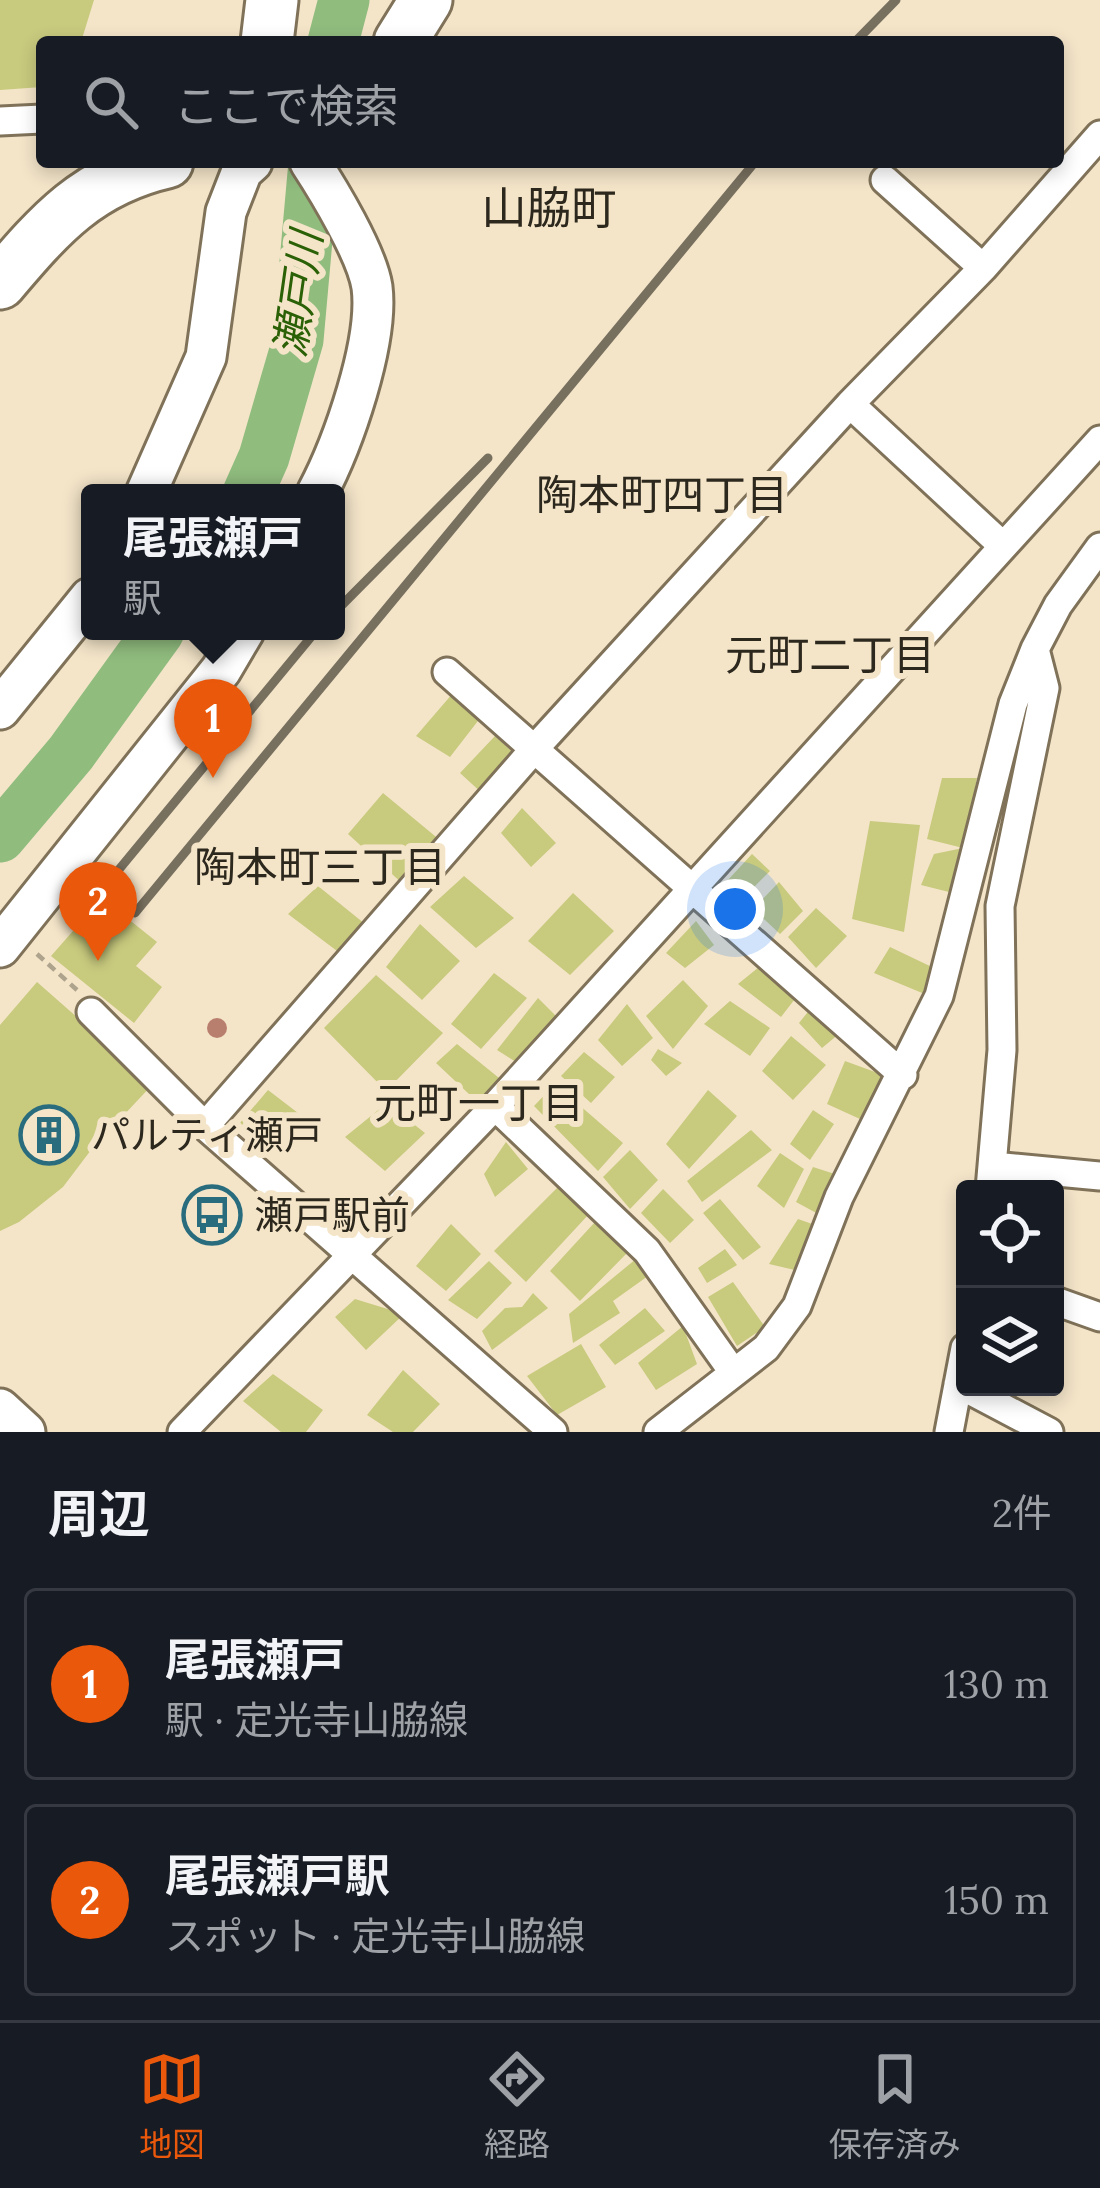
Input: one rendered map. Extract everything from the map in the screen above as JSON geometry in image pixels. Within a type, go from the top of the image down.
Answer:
[{"type":"highway","points":[[268,36],[272,0]]},
{"type":"highway","points":[[404,36],[426,0]]},
{"type":"highway","points":[[0,283],[53,220],[91,191],[138,168]]},
{"type":"main road","points":[[150,484],[206,357],[226,212],[245,168]]},
{"type":"main road","points":[[314,168],[333,196],[372,284],[365,362],[320,484]]},
{"type":"main road","points":[[6,686],[81,607]]},
{"type":"main road","points":[[18,951],[239,640]]},
{"type":"main road","points":[[0,1409],[25,1432]]},
{"type":"street","points":[[0,122],[36,119]]},
{"type":"street","points":[[206,1126],[536,747],[850,404],[983,268],[1100,135]]},
{"type":"street","points":[[885,180],[983,268]]},
{"type":"street","points":[[850,404],[1003,546]]},
{"type":"street","points":[[182,1432],[495,1106],[1100,440]]},
{"type":"street","points":[[667,1430],[766,1348],[797,1306],[839,1197],[939,996],[1012,704],[1058,605],[1100,547]]},
{"type":"street","points":[[1035,649],[1045,688],[1000,906],[1002,1050],[991,1177],[1100,1176]]},
{"type":"street","points":[[447,672],[903,1075]]},
{"type":"street","points":[[91,1012],[206,1126],[554,1432]]},
{"type":"street","points":[[495,1106],[647,1251],[733,1372]]},
{"type":"street","points":[[1064,1304],[1100,1317]]},
{"type":"street","points":[[949,1432],[956,1395]]},
{"type":"street","points":[[981,1396],[1049,1432]]},
{"type":"path","points":[[18,951],[59,968],[94,1004],[91,1012]]},
{"type":"building","points":[[0,0],[94,0],[83,36],[36,36],[36,87],[0,90]]},
{"type":"building","points":[[453,693],[481,717],[450,757],[416,736]]},
{"type":"building","points":[[495,736],[517,756],[484,795],[460,773]]},
{"type":"building","points":[[942,778],[977,778],[963,848],[927,839]]},
{"type":"building","points":[[383,793],[441,841],[404,885],[348,834]]},
{"type":"building","points":[[522,808],[556,843],[531,867],[501,833]]},
{"type":"building","points":[[870,821],[920,825],[904,932],[852,919]]},
{"type":"building","points":[[963,848],[949,892],[921,885],[934,854]]},
{"type":"building","points":[[752,854],[770,871],[748,893],[727,881]]},
{"type":"building","points":[[464,876],[514,918],[476,948],[430,907]]},
{"type":"building","points":[[779,882],[803,911],[780,934],[753,909]]},
{"type":"building","points":[[318,886],[370,928],[341,954],[288,914]]},
{"type":"building","points":[[573,893],[614,931],[570,975],[528,941]]},
{"type":"building","points":[[102,898],[157,942],[136,966],[162,987],[134,1023],[51,956]]},
{"type":"building","points":[[816,908],[847,936],[816,968],[788,937]]},
{"type":"building","points":[[696,921],[714,945],[685,968],[666,953]]},
{"type":"building","points":[[420,924],[460,961],[422,1000],[386,967]]},
{"type":"building","points":[[890,947],[934,968],[927,995],[874,973]]},
{"type":"building","points":[[759,967],[798,995],[781,1017],[738,984]]},
{"type":"building","points":[[494,973],[527,998],[481,1049],[451,1024]]},
{"type":"building","points":[[376,975],[443,1033],[386,1091],[324,1028]]},
{"type":"building","points":[[683,980],[708,1006],[673,1049],[646,1016]]},
{"type":"building","name":"パルティ瀬戸","points":[[37,982],[153,1084],[63,1187],[0,1231],[0,1025]]},
{"type":"building","points":[[538,998],[561,1021],[521,1065],[497,1050]]},
{"type":"building","points":[[730,1001],[770,1028],[750,1056],[704,1024]]},
{"type":"building","points":[[627,1004],[653,1038],[622,1066],[598,1040]]},
{"type":"building","points":[[811,1008],[840,1033],[822,1048],[799,1023]]},
{"type":"building","points":[[791,1036],[826,1065],[793,1100],[762,1071]]},
{"type":"building","points":[[457,1044],[509,1086],[486,1110],[436,1063]]},
{"type":"building","points":[[658,1049],[682,1063],[666,1076],[651,1060]]},
{"type":"building","points":[[584,1052],[615,1077],[591,1103],[561,1076]]},
{"type":"building","points":[[845,1061],[886,1076],[860,1119],[827,1104]]},
{"type":"building","points":[[555,1084],[623,1143],[598,1171],[534,1106]]},
{"type":"building","points":[[268,1090],[315,1126],[288,1157],[239,1124]]},
{"type":"building","points":[[708,1090],[737,1116],[689,1169],[666,1144]]},
{"type":"building","points":[[387,1103],[425,1133],[385,1171],[345,1137]]},
{"type":"building","points":[[813,1110],[834,1124],[810,1160],[790,1144]]},
{"type":"building","points":[[751,1130],[772,1150],[702,1202],[687,1181]]},
{"type":"building","points":[[506,1142],[528,1169],[495,1197],[484,1174]]},
{"type":"building","points":[[630,1150],[658,1180],[630,1209],[603,1177]]},
{"type":"building","points":[[780,1153],[804,1169],[784,1208],[757,1186]]},
{"type":"building","points":[[813,1167],[838,1175],[820,1215],[796,1202]]},
{"type":"building","points":[[558,1187],[589,1214],[526,1282],[494,1251]]},
{"type":"building","points":[[663,1189],[694,1220],[670,1243],[641,1213]]},
{"type":"building","points":[[720,1199],[761,1247],[743,1260],[703,1213]]},
{"type":"building","points":[[798,1219],[815,1225],[799,1271],[769,1264]]},
{"type":"building","points":[[595,1222],[627,1253],[580,1301],[550,1271]]},
{"type":"building","points":[[451,1224],[481,1254],[446,1291],[416,1266]]},
{"type":"building","points":[[725,1249],[737,1265],[707,1283],[698,1268]]},
{"type":"building","points":[[642,1254],[655,1271],[613,1301],[620,1313],[573,1343],[569,1314]]},
{"type":"building","points":[[489,1261],[512,1283],[477,1319],[448,1300]]},
{"type":"building","points":[[733,1282],[765,1327],[737,1346],[708,1297]]},
{"type":"building","points":[[533,1293],[548,1308],[492,1350],[482,1331],[505,1308],[522,1307]]},
{"type":"building","points":[[355,1299],[404,1314],[366,1350],[335,1317]]},
{"type":"building","points":[[645,1308],[665,1331],[615,1365],[599,1345]]},
{"type":"building","points":[[683,1326],[697,1364],[656,1390],[638,1363]]},
{"type":"building","points":[[581,1344],[606,1387],[557,1415],[527,1376]]},
{"type":"building","points":[[403,1370],[440,1404],[413,1432],[393,1432],[367,1415]]},
{"type":"building","points":[[273,1374],[323,1410],[306,1432],[281,1432],[243,1401]]},
{"type":"waterway","name":"瀬戸川","points":[[335,36],[344,0]]},
{"type":"waterway","name":"瀬戸川","points":[[252,484],[298,340],[313,168]]},
{"type":"waterway","name":"瀬戸川","points":[[0,837],[71,753],[153,640]]},
{"type":"railway","points":[[861,36],[896,0]]},
{"type":"railway","points":[[135,913],[750,168]]},
{"type":"railway","points":[[345,602],[488,458]]},
{"type":"railway","points":[[102,890],[309,640]]},
{"type":"place","name":"尾張瀬戸","points":[[213,778]]},
{"type":"place","name":"尾張瀬戸駅","points":[[98,961]]},
{"type":"place","name":"パルティ瀬戸","points":[[49,1135]]},
{"type":"place","name":"瀬戸駅前","points":[[212,1215]]},
{"type":"district","name":"山脇町","points":[[549,207]]},
{"type":"district","name":"陶本町四丁目","points":[[662,495]]},
{"type":"district","name":"元町二丁目","points":[[830,655]]},
{"type":"district","name":"陶本町三丁目","points":[[320,867]]},
{"type":"district","name":"元町一丁目","points":[[479,1103]]}]
